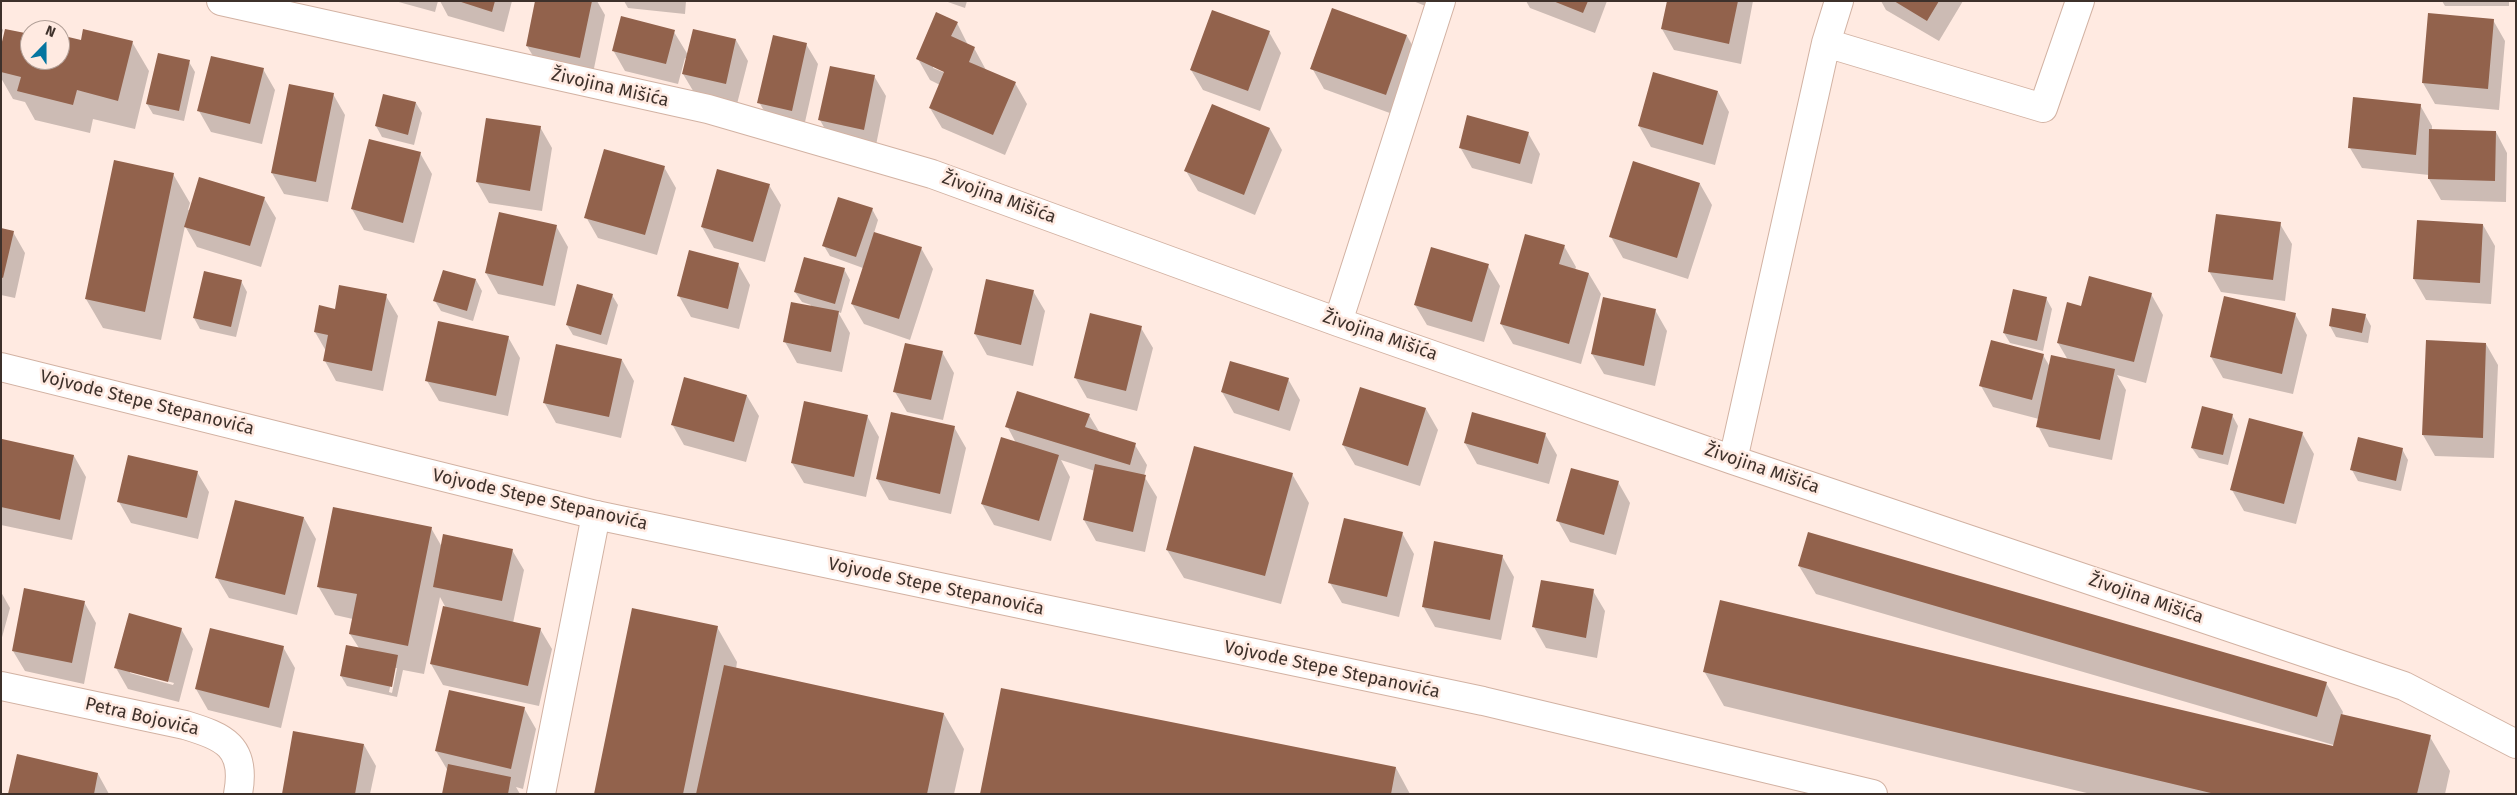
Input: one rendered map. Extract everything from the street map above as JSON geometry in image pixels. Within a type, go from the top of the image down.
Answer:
[{"type":"street","name":"Živojina Mišića","points":[[221,1],[718,112],[932,174],[1338,322],[1733,460],[2404,686],[2516,744]]},
{"type":"street","points":[[1338,322],[1441,1]]},
{"type":"street","points":[[1733,460],[1826,43],[1839,1]]},
{"type":"street","points":[[1826,43],[2043,108],[2080,1]]},
{"type":"street","name":"Vojvode Stepe Stepanovića","points":[[1,367],[596,515],[1483,701],[1873,794]]},
{"type":"street","points":[[541,794],[596,515]]},
{"type":"street","name":"Petra Bojovića","points":[[1,686],[185,724],[212,733],[229,742],[238,763],[238,794]]},
{"type":"building","points":[[458,1],[495,1],[492,12]]},
{"type":"building","points":[[535,1],[592,1],[580,58],[526,46]]},
{"type":"building","points":[[1553,1],[1588,1],[1583,13]]},
{"type":"building","points":[[1667,1],[1738,1],[1729,44],[1661,29]]},
{"type":"building","points":[[1894,1],[1939,1],[1927,21]]},
{"type":"building","points":[[1332,8],[1407,35],[1386,95],[1310,69]]},
{"type":"building","points":[[1212,10],[1270,31],[1248,91],[1190,70]]},
{"type":"building","points":[[936,12],[958,22],[951,36],[975,47],[969,62],[1016,82],[993,135],[929,108],[944,72],[916,59]]},
{"type":"building","points":[[2428,13],[2494,19],[2488,89],[2422,83]]},
{"type":"building","points":[[621,16],[675,30],[666,64],[612,51]]},
{"type":"building","points":[[5,29],[20,32],[20,70],[70,70],[70,37],[81,40],[83,29],[133,41],[118,101],[77,90],[73,105],[17,91],[21,77],[1,72],[1,46]]},
{"type":"building","points":[[693,29],[736,39],[726,84],[682,74]]},
{"type":"building","points":[[773,35],[807,43],[792,111],[757,103]]},
{"type":"building","points":[[158,53],[190,60],[179,111],[146,104]]},
{"type":"building","points":[[211,56],[264,68],[250,124],[197,111]]},
{"type":"building","points":[[830,66],[875,75],[864,130],[818,120]]},
{"type":"building","points":[[1653,72],[1718,91],[1703,145],[1638,126]]},
{"type":"building","points":[[289,84],[334,93],[316,182],[271,173]]},
{"type":"building","points":[[383,94],[416,102],[408,135],[375,126]]},
{"type":"building","points":[[2353,97],[2421,104],[2416,155],[2348,148]]},
{"type":"building","points":[[1212,104],[1270,128],[1244,195],[1184,171]]},
{"type":"building","points":[[1467,115],[1529,132],[1520,164],[1459,148]]},
{"type":"building","points":[[486,118],[541,126],[530,191],[476,182]]},
{"type":"building","points":[[2429,129],[2496,131],[2495,181],[2428,179]]},
{"type":"building","points":[[369,139],[421,152],[403,223],[351,209]]},
{"type":"building","points":[[604,149],[665,166],[645,235],[584,218]]},
{"type":"building","points":[[114,160],[174,173],[145,312],[85,299]]},
{"type":"building","points":[[1633,161],[1700,183],[1677,258],[1609,237]]},
{"type":"building","points":[[717,169],[770,184],[753,242],[701,227]]},
{"type":"building","points":[[199,177],[265,197],[250,246],[184,227]]},
{"type":"building","points":[[838,197],[873,208],[856,257],[822,246]]},
{"type":"building","points":[[499,212],[557,225],[543,286],[485,273]]},
{"type":"building","points":[[2216,214],[2281,222],[2273,280],[2208,272]]},
{"type":"building","points":[[2417,220],[2483,224],[2480,283],[2413,279]]},
{"type":"building","points":[[1,228],[14,231],[3,278],[1,277]]},
{"type":"building","points":[[874,232],[922,247],[899,319],[851,304]]},
{"type":"building","points":[[1525,234],[1565,245],[1559,264],[1589,273],[1569,344],[1500,324]]},
{"type":"building","points":[[1431,247],[1489,264],[1472,322],[1414,305]]},
{"type":"building","points":[[689,250],[739,263],[728,309],[677,296]]},
{"type":"building","points":[[804,257],[845,268],[835,304],[794,292]]},
{"type":"building","points":[[443,270],[476,279],[467,311],[433,301]]},
{"type":"building","points":[[204,271],[242,280],[231,327],[193,318]]},
{"type":"building","points":[[2089,276],[2152,293],[2134,362],[2057,343],[2067,302],[2081,306]]},
{"type":"building","points":[[986,279],[1034,290],[1021,345],[974,334]]},
{"type":"building","points":[[577,284],[613,294],[601,335],[566,325]]},
{"type":"building","points":[[339,285],[387,294],[372,371],[323,361],[328,335],[314,332],[319,305],[335,309]]},
{"type":"building","points":[[2013,289],[2047,297],[2037,341],[2003,333]]},
{"type":"building","points":[[2224,296],[2296,313],[2282,374],[2210,357]]},
{"type":"building","points":[[1603,297],[1656,309],[1644,366],[1591,354]]},
{"type":"building","points":[[791,302],[839,311],[831,352],[783,342]]},
{"type":"building","points":[[2332,308],[2366,314],[2362,333],[2329,326]]},
{"type":"building","points":[[1090,313],[1142,326],[1126,391],[1074,378]]},
{"type":"building","points":[[438,321],[509,336],[496,396],[425,381]]},
{"type":"building","points":[[1991,340],[2044,354],[2032,400],[1979,386]]},
{"type":"building","points":[[2426,340],[2486,343],[2483,438],[2422,435]]},
{"type":"building","points":[[905,343],[943,351],[931,400],[893,392]]},
{"type":"building","points":[[556,344],[622,359],[609,417],[543,403]]},
{"type":"building","points":[[2051,355],[2115,369],[2100,440],[2036,427]]},
{"type":"building","points":[[1230,361],[1289,378],[1279,411],[1221,392]]},
{"type":"building","points":[[684,377],[747,395],[734,442],[671,425]]},
{"type":"building","points":[[1360,387],[1426,408],[1408,466],[1342,445]]},
{"type":"building","points":[[1017,391],[1090,414],[1085,427],[1136,443],[1130,465],[1005,427]]},
{"type":"building","points":[[804,401],[868,415],[854,477],[791,463]]},
{"type":"building","points":[[2202,406],[2233,414],[2223,455],[2191,448]]},
{"type":"building","points":[[891,412],[955,426],[940,494],[876,479]]},
{"type":"building","points":[[1472,412],[1546,433],[1538,464],[1464,443]]},
{"type":"building","points":[[2249,418],[2303,432],[2284,504],[2230,490]]},
{"type":"building","points":[[1001,437],[1059,455],[1039,521],[981,504]]},
{"type":"building","points":[[2358,437],[2403,448],[2396,481],[2350,470]]},
{"type":"building","points":[[2,439],[74,455],[60,520],[1,507]]},
{"type":"building","points":[[1194,446],[1293,473],[1265,576],[1166,550]]},
{"type":"building","points":[[128,455],[198,471],[187,518],[117,502]]},
{"type":"building","points":[[1095,464],[1146,475],[1133,532],[1083,520]]},
{"type":"building","points":[[1571,468],[1619,481],[1604,535],[1556,521]]},
{"type":"building","points":[[235,500],[304,517],[285,595],[215,578]]},
{"type":"building","points":[[333,507],[432,527],[408,646],[349,634],[357,594],[317,587]]},
{"type":"building","points":[[1344,518],[1403,532],[1387,597],[1328,583]]},
{"type":"building","points":[[1808,532],[2327,682],[2317,717],[1798,566]]},
{"type":"building","points":[[443,534],[513,549],[502,601],[433,587]]},
{"type":"building","points":[[1434,541],[1503,555],[1490,620],[1422,607]]},
{"type":"building","points":[[1541,580],[1594,589],[1586,638],[1532,627]]},
{"type":"building","points":[[24,588],[85,601],[72,663],[12,651]]},
{"type":"building","points":[[1720,600],[2333,746],[2341,714],[2431,735],[2417,794],[2215,794],[1703,672]]},
{"type":"building","points":[[443,606],[541,628],[528,686],[430,664]]},
{"type":"building","points":[[632,608],[718,626],[683,794],[594,794]]},
{"type":"building","points":[[129,613],[182,628],[168,682],[114,668]]},
{"type":"building","points":[[210,628],[284,646],[269,708],[195,689]]},
{"type":"building","points":[[346,645],[398,655],[392,687],[340,676]]},
{"type":"building","points":[[724,665],[944,713],[927,794],[696,794]]},
{"type":"building","points":[[1001,688],[1396,767],[1391,794],[980,794]]},
{"type":"building","points":[[449,690],[525,707],[511,769],[435,751]]},
{"type":"building","points":[[293,731],[364,744],[355,794],[282,794]]},
{"type":"building","points":[[17,754],[98,773],[94,794],[8,794]]},
{"type":"building","points":[[448,764],[511,777],[508,794],[442,794]]}]
